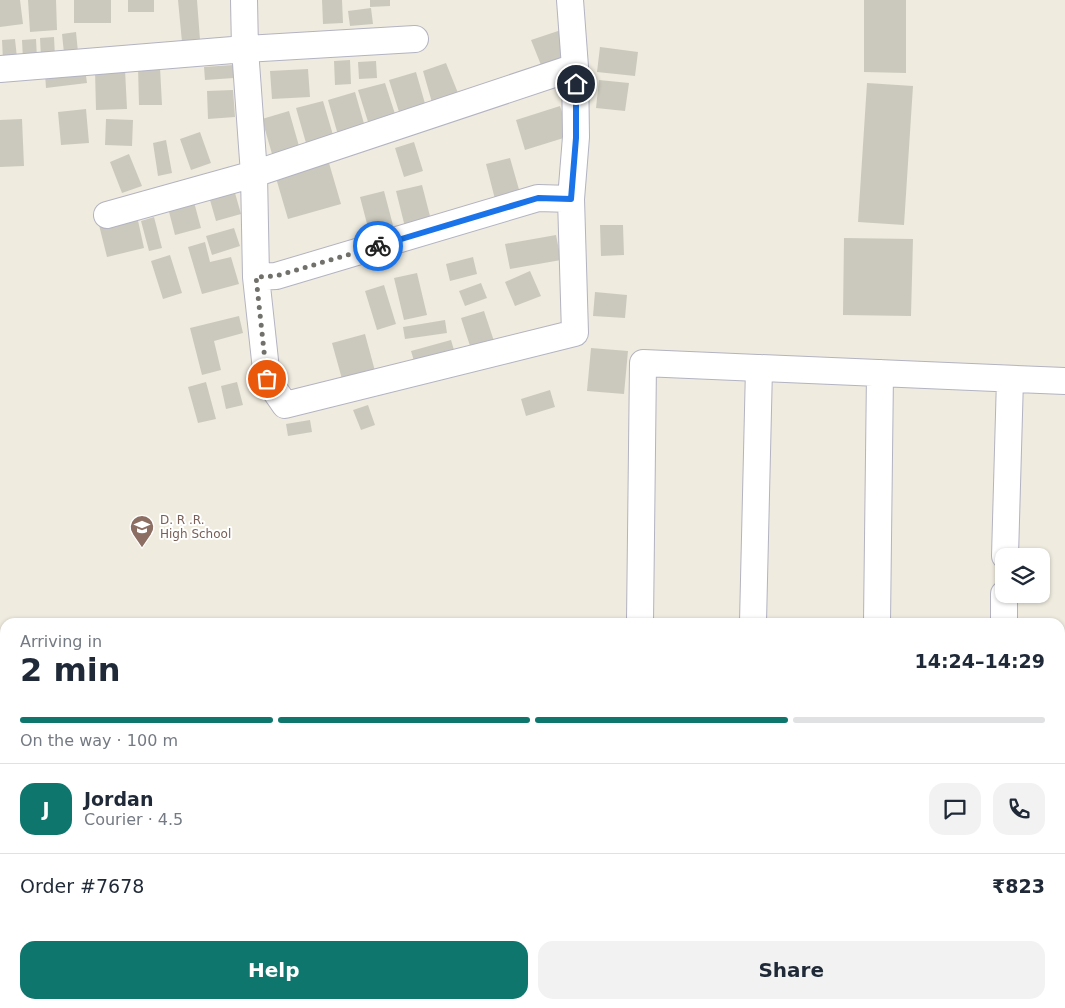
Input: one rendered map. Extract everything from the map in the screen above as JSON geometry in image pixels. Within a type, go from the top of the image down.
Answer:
[{"type":"street","points":[[244,0],[245,49],[254,174],[256,277],[267,379],[285,405],[575,333],[571,199],[576,138],[575,67],[570,0]]},
{"type":"street","points":[[0,69],[245,49],[415,39]]},
{"type":"street","points":[[107,215],[254,174],[575,67]]},
{"type":"street","points":[[256,277],[276,276],[538,198],[571,199]]},
{"type":"street","points":[[640,618],[643,363],[1065,381]]},
{"type":"street","points":[[752,618],[759,368]]},
{"type":"street","points":[[877,618],[880,373]]},
{"type":"street","points":[[1006,548],[1010,378]]},
{"type":"street","points":[[1004,603],[1004,618]]},
{"type":"building","points":[[0,0],[20,0],[23,24],[0,27]]},
{"type":"building","points":[[28,0],[56,0],[57,30],[30,32]]},
{"type":"building","points":[[74,0],[111,0],[111,23],[74,23]]},
{"type":"building","points":[[128,0],[154,0],[154,12],[128,12]]},
{"type":"building","points":[[178,0],[197,0],[200,40],[182,42]]},
{"type":"building","points":[[322,0],[342,0],[343,23],[323,24]]},
{"type":"building","points":[[370,0],[390,0],[390,6],[370,7]]},
{"type":"building","points":[[864,0],[906,0],[906,73],[864,72]]},
{"type":"building","points":[[371,8],[373,24],[350,26],[348,11]]},
{"type":"building","points":[[561,30],[570,54],[541,65],[531,40]]},
{"type":"building","points":[[76,32],[78,52],[64,53],[62,34]]},
{"type":"building","points":[[54,37],[55,57],[41,58],[40,38]]},
{"type":"building","points":[[15,39],[17,58],[3,60],[2,40]]},
{"type":"building","points":[[36,39],[37,59],[23,60],[22,40]]},
{"type":"building","points":[[600,47],[638,52],[635,76],[597,72]]},
{"type":"building","points":[[350,60],[351,84],[335,85],[334,61]]},
{"type":"building","points":[[376,61],[377,78],[359,79],[358,62]]},
{"type":"building","points":[[446,63],[460,98],[433,106],[423,71]]},
{"type":"building","points":[[233,65],[234,78],[205,80],[204,67]]},
{"type":"building","points":[[138,67],[160,67],[162,105],[139,105]]},
{"type":"building","points":[[85,69],[87,83],[46,88],[45,74]]},
{"type":"building","points":[[125,69],[127,109],[96,110],[95,70]]},
{"type":"building","points":[[308,69],[310,97],[272,99],[270,71]]},
{"type":"building","points":[[416,72],[426,107],[400,115],[389,80]]},
{"type":"building","points":[[599,80],[629,83],[625,111],[596,108]]},
{"type":"building","points":[[385,83],[396,117],[369,125],[358,90]]},
{"type":"building","points":[[867,83],[913,86],[904,225],[858,222]]},
{"type":"building","points":[[233,90],[235,117],[208,119],[207,91]]},
{"type":"building","points":[[355,92],[365,127],[338,135],[328,100]]},
{"type":"building","points":[[323,101],[333,135],[306,143],[296,108]]},
{"type":"building","points":[[560,106],[570,136],[525,150],[516,120]]},
{"type":"building","points":[[86,109],[89,143],[61,145],[58,112]]},
{"type":"building","points":[[289,111],[299,146],[272,154],[262,119]]},
{"type":"building","points":[[22,119],[24,166],[0,167],[0,120]]},
{"type":"building","points":[[106,119],[133,120],[132,146],[105,145]]},
{"type":"building","points":[[200,132],[211,163],[191,170],[180,139]]},
{"type":"building","points":[[166,140],[172,173],[158,176],[153,143]]},
{"type":"building","points":[[414,142],[423,171],[404,177],[395,148]]},
{"type":"building","points":[[129,154],[142,186],[122,193],[110,162]]},
{"type":"building","points":[[510,158],[522,200],[497,207],[486,164]]},
{"type":"building","points":[[329,163],[341,204],[288,219],[276,178]]},
{"type":"building","points":[[422,185],[431,220],[405,227],[396,191]]},
{"type":"building","points":[[384,191],[395,233],[371,239],[360,197]]},
{"type":"building","points":[[235,193],[241,214],[216,221],[210,200]]},
{"type":"building","points":[[194,202],[201,228],[175,235],[168,208]]},
{"type":"building","points":[[137,216],[144,248],[107,257],[99,225]]},
{"type":"building","points":[[154,217],[162,248],[149,251],[141,221]]},
{"type":"building","points":[[600,225],[623,225],[624,255],[601,256]]},
{"type":"building","points":[[234,228],[240,246],[212,255],[206,236]]},
{"type":"building","points":[[556,235],[561,260],[510,269],[505,244]]},
{"type":"building","points":[[844,238],[913,239],[911,316],[843,315]]},
{"type":"building","points":[[205,242],[210,262],[231,257],[239,284],[202,294],[188,247]]},
{"type":"building","points":[[170,255],[182,293],[163,299],[151,261]]},
{"type":"building","points":[[473,257],[477,274],[450,281],[446,264]]},
{"type":"building","points":[[530,271],[541,296],[515,306],[505,282]]},
{"type":"building","points":[[417,273],[427,315],[404,320],[394,278]]},
{"type":"building","points":[[481,283],[487,298],[465,306],[459,291]]},
{"type":"building","points":[[384,285],[396,324],[377,330],[365,291]]},
{"type":"building","points":[[595,292],[627,295],[625,318],[593,316]]},
{"type":"building","points":[[484,311],[494,341],[471,349],[461,318]]},
{"type":"building","points":[[239,316],[243,333],[214,341],[221,370],[202,375],[190,328]]},
{"type":"building","points":[[445,320],[447,333],[405,339],[403,327]]},
{"type":"building","points":[[365,334],[375,371],[342,379],[332,343]]},
{"type":"building","points":[[451,340],[454,350],[414,361],[411,351]]},
{"type":"building","points":[[591,348],[628,351],[624,394],[587,391]]},
{"type":"building","points":[[206,382],[216,419],[198,423],[188,387]]},
{"type":"building","points":[[237,382],[243,405],[226,409],[221,386]]},
{"type":"building","points":[[550,390],[555,407],[526,416],[521,399]]},
{"type":"building","points":[[368,405],[375,425],[361,430],[353,410]]},
{"type":"building","points":[[310,420],[312,432],[288,436],[286,424]]},
{"type":"way so far","points":[[267,379],[256,277],[276,276],[378,246]]},
{"type":"place","name":"D. R .R. High School","points":[[142,548]]},
{"type":"route","points":[[378,246],[538,198],[571,199],[576,138],[576,84]]}]
